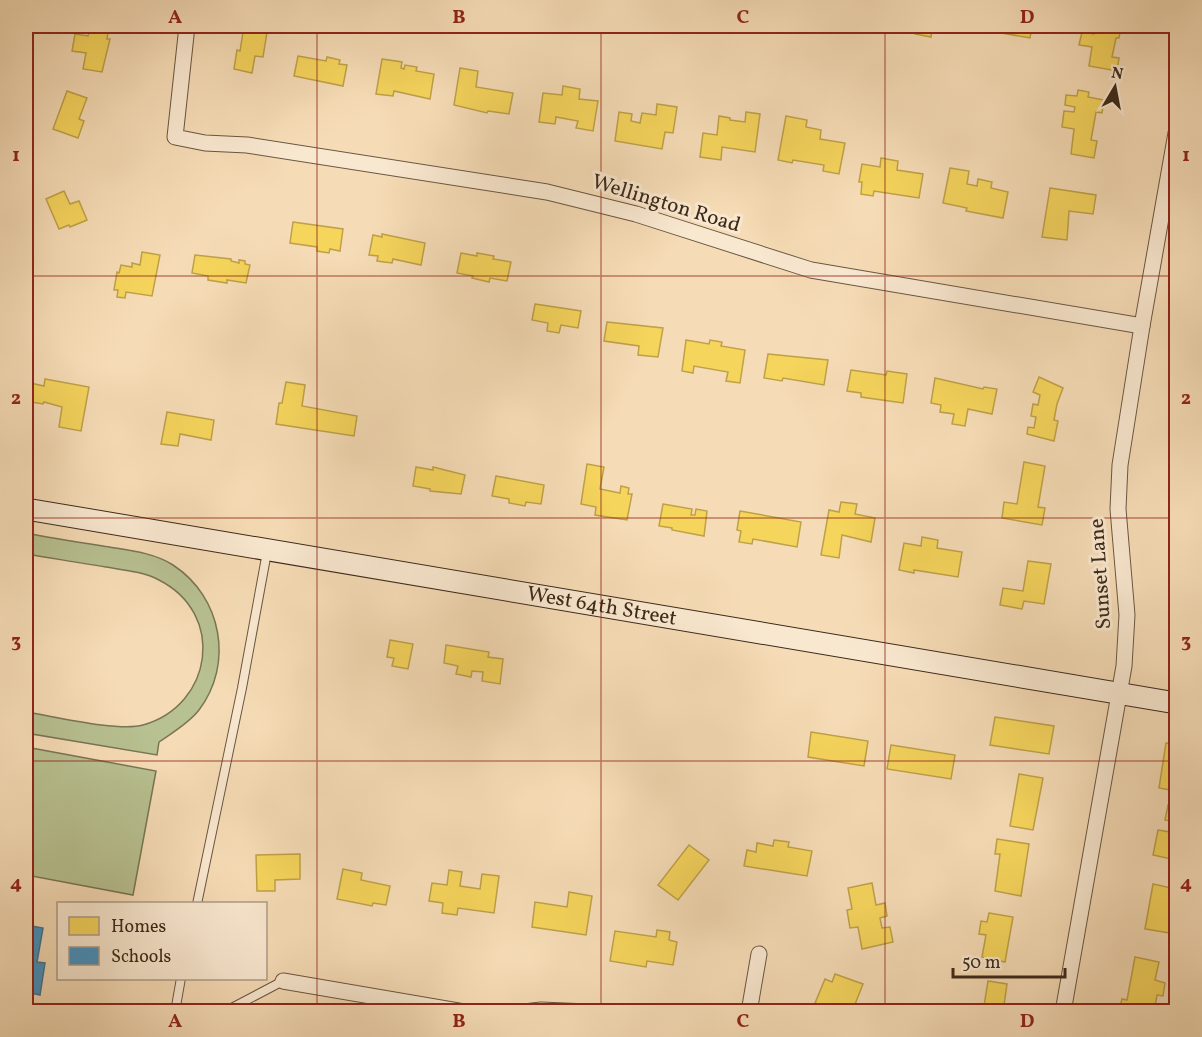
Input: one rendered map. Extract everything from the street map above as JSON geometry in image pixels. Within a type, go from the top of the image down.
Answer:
[{"type":"street","name":"Wellington Road","points":[[187,26],[175,138],[248,145],[547,192],[636,214],[811,270],[1142,326]]},
{"type":"street","name":"Sunset Lane","points":[[1063,1011],[1126,644],[1127,615],[1119,523],[1119,472],[1176,133]]},
{"type":"street","name":"West 64th Street","points":[[26,508],[1176,703]]},
{"type":"street","points":[[749,1011],[759,954]]},
{"type":"street","points":[[283,981],[467,1011]]},
{"type":"street","points":[[525,1011],[588,1011]]},
{"type":"lane","points":[[197,902],[242,688],[267,549]]},
{"type":"lane","points":[[175,1011],[182,980]]},
{"type":"lane","points":[[224,1011],[283,981]]},
{"type":"green space","points":[[26,533],[130,550],[157,557],[173,565],[190,579],[203,595],[218,632],[217,672],[210,692],[199,710],[159,742],[157,755],[26,733],[26,712],[85,723],[132,727],[143,725],[167,714],[184,699],[196,679],[202,658],[202,636],[195,614],[180,595],[159,580],[147,575],[26,554]]},
{"type":"green space","points":[[26,747],[156,771],[133,895],[26,875]]},
{"type":"building: Homes","points":[[90,26],[109,26],[107,39],[110,39],[102,72],[83,69],[86,53],[72,51],[75,34],[88,36]]},
{"type":"building: Homes","points":[[241,26],[268,26],[263,57],[255,56],[252,73],[234,69],[237,50],[240,51],[243,32],[240,32]]},
{"type":"building: Homes","points":[[917,26],[932,26],[931,37],[915,34]]},
{"type":"building: Homes","points":[[979,26],[1032,26],[1030,38],[979,29]]},
{"type":"building: Homes","points":[[1096,26],[1121,26],[1112,57],[1119,58],[1117,71],[1089,66],[1092,47],[1079,45],[1082,32],[1094,34]]},
{"type":"building: Homes","points":[[298,56],[326,61],[327,57],[340,60],[339,64],[347,65],[343,86],[294,76]]},
{"type":"building: Homes","points":[[382,59],[402,62],[401,68],[404,69],[405,65],[417,67],[416,71],[434,74],[430,99],[394,91],[393,96],[376,94]]},
{"type":"building: Homes","points":[[460,68],[478,71],[476,87],[513,93],[509,114],[488,111],[487,113],[454,105]]},
{"type":"building: Homes","points":[[563,86],[580,89],[579,99],[598,101],[593,131],[576,128],[578,121],[556,117],[555,124],[539,122],[543,93],[562,95]]},
{"type":"building: Homes","points":[[1078,90],[1089,92],[1088,97],[1104,100],[1102,113],[1096,112],[1091,140],[1097,141],[1094,158],[1071,154],[1074,129],[1062,127],[1064,111],[1074,112],[1075,107],[1065,105],[1066,95],[1077,96]]},
{"type":"building: Homes","points":[[67,91],[87,98],[79,119],[84,121],[78,138],[53,129]]},
{"type":"building: Homes","points":[[657,104],[677,107],[673,133],[665,132],[662,149],[615,141],[619,112],[632,114],[631,121],[640,123],[642,113],[656,115]]},
{"type":"building: Homes","points":[[746,112],[760,114],[755,152],[722,147],[721,160],[700,157],[703,133],[717,135],[719,116],[745,122]]},
{"type":"building: Homes","points":[[786,116],[807,120],[806,127],[821,130],[820,139],[845,143],[839,174],[823,171],[824,165],[778,160]]},
{"type":"building: Homes","points":[[881,158],[898,161],[897,170],[923,174],[919,198],[874,191],[873,196],[861,194],[862,182],[859,182],[862,164],[880,167]]},
{"type":"building: Homes","points":[[950,168],[969,171],[967,184],[977,186],[978,179],[992,182],[991,188],[1008,192],[1003,218],[966,211],[967,208],[943,203]]},
{"type":"building: Homes","points":[[1050,188],[1096,195],[1093,214],[1069,211],[1067,240],[1042,237]]},
{"type":"building: Homes","points":[[64,191],[70,204],[79,201],[87,220],[59,229],[46,199]]},
{"type":"building: Homes","points":[[293,222],[343,229],[340,251],[330,249],[329,253],[317,251],[317,247],[290,243]]},
{"type":"building: Homes","points":[[382,234],[425,243],[421,265],[393,259],[392,263],[377,261],[378,256],[369,255],[373,235],[382,237]]},
{"type":"building: Homes","points":[[142,252],[160,255],[152,296],[126,292],[125,298],[117,297],[118,290],[114,290],[117,272],[119,273],[121,265],[132,267],[132,263],[140,265]]},
{"type":"building: Homes","points":[[461,253],[494,256],[493,259],[511,262],[507,281],[490,278],[489,282],[457,273]]},
{"type":"building: Homes","points":[[195,255],[231,259],[239,263],[239,260],[245,261],[245,264],[250,265],[246,283],[208,280],[208,276],[192,273]]},
{"type":"building: Homes","points":[[535,304],[581,311],[578,328],[561,325],[559,333],[547,331],[548,323],[532,320]]},
{"type":"building: Homes","points":[[607,322],[663,328],[658,357],[638,355],[639,346],[604,341]]},
{"type":"building: Homes","points":[[686,340],[709,344],[710,340],[722,342],[721,346],[745,350],[740,383],[726,381],[728,372],[694,366],[693,373],[682,371]]},
{"type":"building: Homes","points":[[768,354],[828,360],[824,385],[783,378],[782,381],[764,378]]},
{"type":"building: Homes","points":[[851,370],[886,375],[887,371],[907,374],[903,403],[861,397],[861,393],[847,391]]},
{"type":"building: Homes","points":[[1039,377],[1063,388],[1054,420],[1058,421],[1054,441],[1027,434],[1028,427],[1034,428],[1036,417],[1031,416],[1033,404],[1038,405],[1040,395],[1033,392]]},
{"type":"building: Homes","points":[[935,378],[983,389],[984,387],[997,389],[992,414],[968,409],[965,426],[952,424],[954,414],[940,412],[941,405],[931,403]]},
{"type":"building: Homes","points":[[45,379],[89,387],[81,431],[59,427],[62,407],[44,402],[43,404],[26,401],[26,382],[44,386]]},
{"type":"building: Homes","points":[[286,382],[305,385],[302,406],[357,416],[354,436],[276,424],[279,403],[282,403]]},
{"type":"building: Homes","points":[[167,412],[214,420],[211,440],[180,434],[178,446],[161,444]]},
{"type":"building: Homes","points":[[1024,462],[1045,466],[1038,507],[1045,508],[1042,525],[1002,518],[1004,502],[1017,504]]},
{"type":"building: Homes","points":[[587,464],[604,467],[600,489],[620,493],[621,486],[629,488],[628,494],[632,494],[627,520],[595,515],[596,507],[581,504]]},
{"type":"building: Homes","points":[[416,467],[433,470],[433,467],[465,475],[461,494],[430,491],[430,489],[413,486]]},
{"type":"building: Homes","points":[[496,476],[544,485],[541,504],[526,502],[525,506],[509,503],[509,499],[492,496]]},
{"type":"building: Homes","points":[[841,502],[857,504],[855,514],[875,518],[871,542],[842,535],[839,558],[821,555],[829,510],[839,512]]},
{"type":"building: Homes","points":[[663,504],[692,509],[691,515],[695,515],[696,509],[707,511],[704,536],[659,526]]},
{"type":"building: Homes","points":[[740,511],[801,522],[797,547],[753,539],[752,544],[739,542],[741,531],[737,530]]},
{"type":"building: Homes","points":[[922,537],[938,540],[937,548],[962,552],[958,577],[899,570],[904,543],[921,546]]},
{"type":"building: Homes","points":[[1028,561],[1051,564],[1044,604],[1024,601],[1022,609],[1000,605],[1003,588],[1023,591]]},
{"type":"building: Homes","points":[[390,640],[413,644],[408,669],[392,666],[394,658],[387,657]]},
{"type":"building: Homes","points":[[446,645],[489,652],[488,657],[503,659],[500,684],[482,681],[483,672],[472,671],[471,677],[456,674],[458,666],[444,663]]},
{"type":"building: Homes","points":[[995,717],[1054,726],[1049,754],[990,745]]},
{"type":"building: Homes","points":[[811,732],[868,741],[864,766],[808,757]]},
{"type":"building: Homes","points":[[1166,743],[1176,744],[1176,791],[1159,788]]},
{"type":"building: Homes","points":[[891,745],[955,755],[951,779],[887,769]]},
{"type":"building: Homes","points":[[1019,774],[1043,778],[1033,830],[1010,826]]},
{"type":"building: Homes","points":[[1168,805],[1176,806],[1176,822],[1165,820]]},
{"type":"building: Homes","points":[[1158,830],[1176,833],[1176,860],[1153,855]]},
{"type":"building: Homes","points":[[997,839],[1029,844],[1021,896],[995,891],[1000,854],[995,854]]},
{"type":"building: Homes","points":[[774,840],[789,842],[788,847],[812,851],[807,876],[744,866],[747,850],[756,852],[757,843],[773,846]]},
{"type":"building: Homes","points":[[689,845],[709,860],[678,900],[658,885]]},
{"type":"building: Homes","points":[[300,854],[300,879],[275,880],[275,891],[257,891],[256,855]]},
{"type":"building: Homes","points":[[343,869],[362,873],[361,880],[390,886],[386,905],[373,903],[372,906],[337,899]]},
{"type":"building: Homes","points":[[449,870],[462,872],[460,886],[480,889],[482,874],[499,876],[494,913],[458,908],[457,915],[442,913],[443,903],[429,901],[432,883],[447,885]]},
{"type":"building: Homes","points":[[872,883],[876,905],[885,903],[887,916],[880,918],[882,928],[890,927],[893,942],[862,949],[858,927],[850,928],[847,910],[852,909],[848,888]]},
{"type":"building: Homes","points":[[1153,884],[1176,889],[1173,914],[1176,915],[1176,934],[1145,929]]},
{"type":"building: Homes","points":[[569,892],[592,896],[586,935],[532,927],[535,902],[567,907]]},
{"type":"building: Homes","points":[[989,913],[1013,917],[1005,962],[982,957],[986,935],[979,934],[981,921],[987,922]]},
{"type":"building: Homes","points":[[657,930],[670,932],[669,940],[677,942],[673,965],[647,961],[646,967],[610,961],[615,931],[656,937]]},
{"type":"building: Homes","points":[[1135,957],[1159,962],[1155,980],[1165,983],[1163,996],[1157,995],[1154,1012],[1119,1011],[1122,999],[1127,1000]]},
{"type":"building: Homes","points":[[835,974],[863,984],[852,1012],[825,1012],[827,1007],[815,1003],[825,979],[832,982]]},
{"type":"building: Homes","points":[[988,981],[1007,984],[1003,1012],[983,1012]]},
{"type":"building: Schools","points":[[26,925],[43,928],[37,962],[45,963],[40,995],[26,992]]}]
